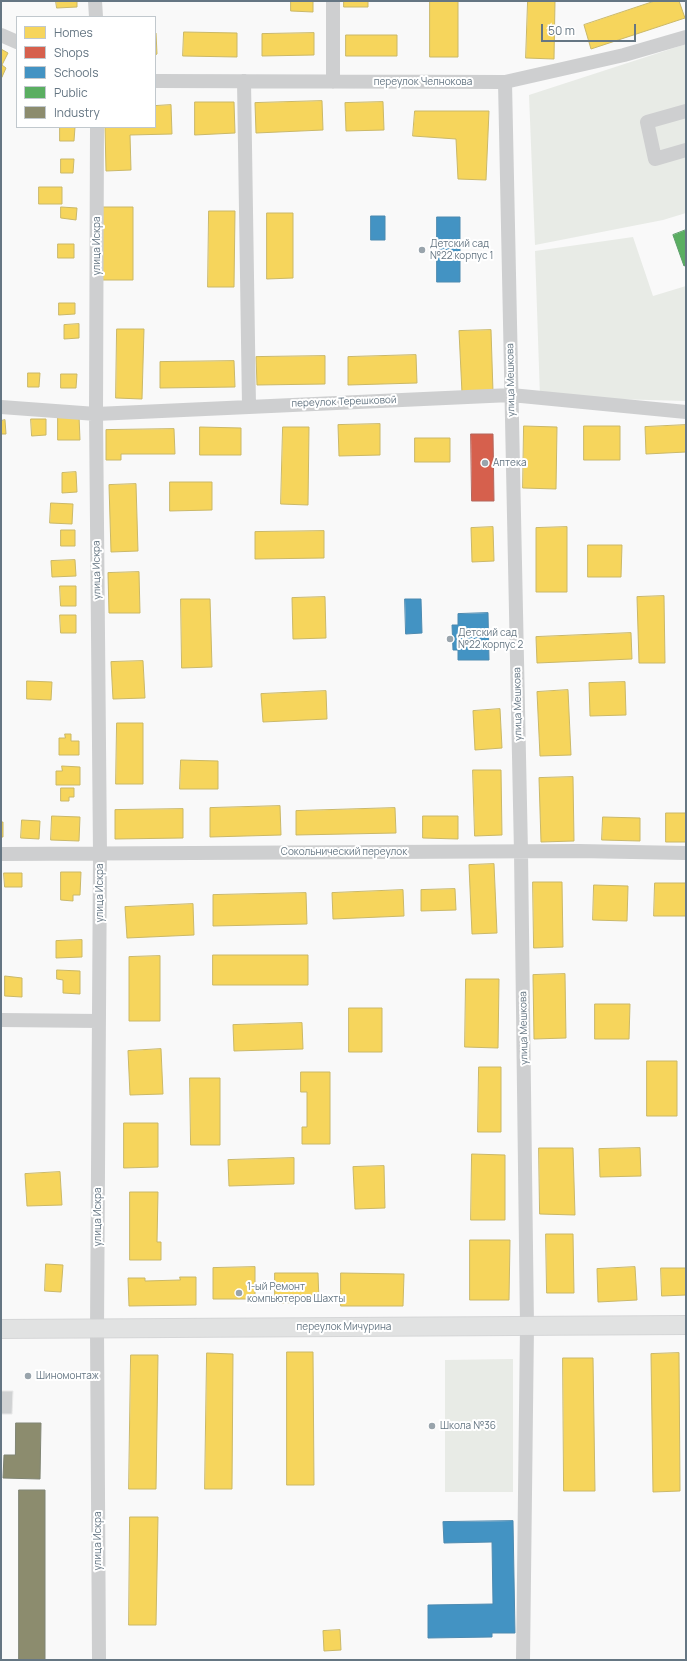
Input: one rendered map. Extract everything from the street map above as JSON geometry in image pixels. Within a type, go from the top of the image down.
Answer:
[{"type":"main road","name":"переулок Мичурина","points":[[1,1329],[686,1325]]},
{"type":"street","points":[[95,1],[96,16]]},
{"type":"street","points":[[333,1],[333,82]]},
{"type":"street","points":[[1,35],[16,42]]},
{"type":"street","name":"переулок Челнокова","points":[[156,81],[505,82],[624,55],[686,37]]},
{"type":"street","points":[[244,81],[249,406]]},
{"type":"street","name":"улица Мешкова","points":[[505,82],[521,852],[527,1326],[523,1660]]},
{"type":"street","points":[[686,111],[646,122],[655,159],[686,150]]},
{"type":"street","name":"улица Искра","points":[[97,128],[96,414],[100,854],[97,1329],[99,1660]]},
{"type":"street","name":"переулок Терешковой","points":[[1,407],[96,414],[511,394],[686,412]]},
{"type":"street","name":"Сокольнический переулок","points":[[1,854],[521,852],[686,853]]},
{"type":"street","points":[[1,1020],[99,1021]]},
{"type":"shaded area","points":[[686,44],[686,213],[663,220],[535,245],[529,95]]},
{"type":"shaded area","points":[[633,237],[653,296],[686,286],[686,401],[540,397],[535,251]]},
{"type":"shaded area","points":[[513,1359],[513,1492],[445,1492],[445,1360]]},
{"type":"building: Homes","points":[[56,1],[77,1],[77,7],[57,8]]},
{"type":"building: Homes","points":[[291,1],[313,1],[313,12],[291,11]]},
{"type":"building: Homes","points":[[344,1],[368,1],[368,7],[344,7]]},
{"type":"building: Homes","points":[[430,1],[458,1],[458,57],[430,57]]},
{"type":"building: Homes","points":[[528,1],[555,1],[554,59],[526,58]]},
{"type":"building: Homes","points":[[655,1],[679,1],[685,18],[591,49],[584,25]]},
{"type":"building: Homes","points":[[184,32],[237,33],[237,57],[183,56]]},
{"type":"building: Homes","points":[[156,33],[157,54],[156,54]]},
{"type":"building: Homes","points":[[314,33],[314,55],[262,56],[262,34]]},
{"type":"building: Homes","points":[[346,35],[397,35],[397,56],[346,56]]},
{"type":"building: Homes","points":[[1,49],[8,53],[2,65],[6,68],[2,77]]},
{"type":"building: Homes","points":[[322,101],[323,130],[256,133],[255,103]]},
{"type":"building: Homes","points":[[195,102],[234,102],[235,133],[195,135]]},
{"type":"building: Homes","points":[[383,102],[384,130],[346,131],[345,103]]},
{"type":"building: Homes","points":[[171,105],[172,134],[130,135],[131,170],[106,171],[105,128],[156,128],[156,106]]},
{"type":"building: Homes","points":[[415,111],[489,111],[486,180],[458,179],[456,139],[413,136]]},
{"type":"building: Homes","points":[[60,128],[75,128],[74,141],[60,141]]},
{"type":"building: Homes","points":[[61,159],[74,159],[73,173],[61,173]]},
{"type":"building: Homes","points":[[39,187],[62,187],[62,204],[39,204]]},
{"type":"building: Homes","points":[[61,207],[77,208],[76,220],[61,218]]},
{"type":"building: Homes","points":[[103,207],[133,207],[133,280],[103,280]]},
{"type":"building: Homes","points":[[209,211],[235,211],[234,287],[208,287]]},
{"type":"building: Homes","points":[[267,213],[293,213],[293,278],[267,279]]},
{"type":"building: Homes","points":[[58,244],[74,244],[74,258],[58,258]]},
{"type":"building: Homes","points":[[59,303],[75,303],[75,314],[59,315]]},
{"type":"building: Homes","points":[[79,324],[79,338],[64,339],[64,325]]},
{"type":"building: Homes","points":[[117,329],[144,329],[142,399],[116,398]]},
{"type":"building: Homes","points":[[491,330],[493,392],[462,393],[459,331]]},
{"type":"building: Homes","points":[[416,355],[417,383],[348,385],[348,357]]},
{"type":"building: Homes","points":[[325,356],[325,384],[257,385],[256,357]]},
{"type":"building: Homes","points":[[234,361],[235,387],[160,388],[160,362]]},
{"type":"building: Homes","points":[[28,373],[40,373],[39,387],[28,387]]},
{"type":"building: Homes","points":[[61,374],[77,374],[76,388],[61,388]]},
{"type":"building: Homes","points":[[58,416],[79,416],[80,440],[58,440]]},
{"type":"building: Homes","points":[[31,419],[46,419],[46,435],[32,436]]},
{"type":"building: Homes","points":[[5,420],[6,434],[1,434],[1,421]]},
{"type":"building: Homes","points":[[380,424],[380,455],[339,456],[338,425]]},
{"type":"building: Homes","points":[[686,425],[686,452],[646,454],[645,427]]},
{"type":"building: Homes","points":[[524,426],[557,427],[556,489],[523,488]]},
{"type":"building: Homes","points":[[584,426],[620,426],[620,460],[584,460]]},
{"type":"building: Homes","points":[[200,427],[241,428],[241,455],[200,455]]},
{"type":"building: Homes","points":[[283,427],[309,427],[308,505],[281,504]]},
{"type":"building: Homes","points":[[174,429],[175,454],[121,454],[121,460],[106,460],[106,430]]},
{"type":"building: Homes","points":[[415,438],[450,438],[450,462],[415,462]]},
{"type":"building: Homes","points":[[76,472],[77,492],[62,493],[62,473]]},
{"type":"building: Homes","points":[[170,482],[212,482],[212,510],[170,511]]},
{"type":"building: Homes","points":[[136,484],[138,551],[111,552],[109,485]]},
{"type":"building: Homes","points":[[51,503],[73,504],[72,524],[50,523]]},
{"type":"building: Homes","points":[[493,527],[494,561],[472,562],[471,528]]},
{"type":"building: Homes","points":[[567,527],[567,592],[536,592],[536,528]]},
{"type":"building: Homes","points":[[61,530],[75,530],[75,546],[61,546]]},
{"type":"building: Homes","points":[[324,531],[324,558],[255,559],[255,532]]},
{"type":"building: Homes","points":[[588,545],[622,545],[621,577],[588,577]]},
{"type":"building: Homes","points":[[75,560],[76,576],[52,577],[51,561]]},
{"type":"building: Homes","points":[[139,572],[140,613],[109,613],[108,573]]},
{"type":"building: Homes","points":[[60,586],[76,586],[76,606],[61,606]]},
{"type":"building: Homes","points":[[664,596],[665,663],[639,663],[637,597]]},
{"type":"building: Homes","points":[[325,597],[326,638],[293,639],[292,598]]},
{"type":"building: Homes","points":[[181,599],[210,599],[212,667],[182,668]]},
{"type":"building: Homes","points":[[60,615],[76,615],[76,633],[61,633]]},
{"type":"building: Homes","points":[[631,633],[632,659],[537,663],[536,637]]},
{"type":"building: Homes","points":[[143,661],[145,698],[113,699],[111,662]]},
{"type":"building: Homes","points":[[27,681],[52,682],[51,700],[27,699]]},
{"type":"building: Homes","points":[[625,682],[626,715],[590,716],[589,683]]},
{"type":"building: Homes","points":[[568,690],[571,755],[540,756],[537,692]]},
{"type":"building: Homes","points":[[326,691],[327,719],[263,722],[261,694]]},
{"type":"building: Homes","points":[[500,709],[502,748],[475,750],[473,711]]},
{"type":"building: Homes","points":[[117,723],[143,723],[143,784],[116,784]]},
{"type":"building: Homes","points":[[65,734],[71,734],[71,741],[79,741],[79,755],[59,755],[59,738],[65,738]]},
{"type":"building: Homes","points":[[181,760],[218,761],[218,789],[180,789]]},
{"type":"building: Homes","points":[[62,766],[80,767],[80,785],[56,785],[56,771],[62,771]]},
{"type":"building: Homes","points":[[473,770],[501,770],[502,835],[475,836]]},
{"type":"building: Homes","points":[[573,777],[574,841],[541,842],[539,778]]},
{"type":"building: Homes","points":[[61,788],[74,788],[74,797],[69,797],[69,801],[61,801]]},
{"type":"building: Homes","points":[[280,806],[281,835],[210,837],[210,808]]},
{"type":"building: Homes","points":[[395,808],[396,833],[296,835],[296,811]]},
{"type":"building: Homes","points":[[183,809],[183,838],[115,839],[115,810]]},
{"type":"building: Homes","points":[[666,813],[686,813],[686,842],[666,842]]},
{"type":"building: Homes","points":[[52,816],[80,817],[79,841],[51,840]]},
{"type":"building: Homes","points":[[423,816],[458,816],[458,839],[423,838]]},
{"type":"building: Homes","points":[[603,817],[640,818],[640,841],[602,840]]},
{"type":"building: Homes","points":[[22,820],[40,821],[39,839],[21,838]]},
{"type":"building: Homes","points":[[1,822],[3,822],[3,837],[1,837]]},
{"type":"building: Homes","points":[[494,864],[497,933],[472,934],[469,865]]},
{"type":"building: Homes","points":[[61,872],[81,872],[80,895],[73,895],[73,901],[61,900]]},
{"type":"building: Homes","points":[[4,873],[22,873],[22,887],[5,887]]},
{"type":"building: Homes","points":[[533,882],[562,882],[563,947],[534,948]]},
{"type":"building: Homes","points":[[655,883],[686,883],[686,916],[654,916]]},
{"type":"building: Homes","points":[[594,885],[628,886],[627,921],[593,920]]},
{"type":"building: Homes","points":[[455,889],[456,910],[421,911],[421,890]]},
{"type":"building: Homes","points":[[403,890],[404,916],[333,919],[332,893]]},
{"type":"building: Homes","points":[[306,893],[307,924],[213,926],[213,895]]},
{"type":"building: Homes","points":[[193,904],[194,935],[127,938],[125,907]]},
{"type":"building: Homes","points":[[82,940],[82,957],[56,958],[56,941]]},
{"type":"building: Homes","points":[[213,955],[308,955],[308,985],[213,985]]},
{"type":"building: Homes","points":[[160,956],[160,1021],[129,1021],[129,957]]},
{"type":"building: Homes","points":[[57,970],[80,971],[80,994],[63,993],[63,980],[57,979]]},
{"type":"building: Homes","points":[[565,974],[566,1038],[534,1039],[533,975]]},
{"type":"building: Homes","points":[[5,976],[22,978],[22,997],[5,996]]},
{"type":"building: Homes","points":[[466,979],[499,979],[498,1048],[465,1047]]},
{"type":"building: Homes","points":[[595,1004],[630,1004],[629,1039],[595,1039]]},
{"type":"building: Homes","points":[[349,1008],[382,1008],[382,1052],[349,1052]]},
{"type":"building: Homes","points":[[302,1023],[303,1049],[234,1051],[233,1025]]},
{"type":"building: Homes","points":[[161,1049],[163,1094],[130,1095],[128,1051]]},
{"type":"building: Homes","points":[[647,1061],[677,1061],[677,1116],[647,1116]]},
{"type":"building: Homes","points":[[479,1067],[501,1067],[501,1132],[478,1132]]},
{"type":"building: Homes","points":[[301,1072],[330,1072],[330,1144],[302,1144],[302,1127],[307,1127],[307,1092],[301,1092]]},
{"type":"building: Homes","points":[[190,1078],[220,1078],[220,1145],[191,1145]]},
{"type":"building: Homes","points":[[124,1123],[158,1123],[158,1167],[124,1168]]},
{"type":"building: Homes","points":[[539,1148],[573,1148],[575,1215],[540,1214]]},
{"type":"building: Homes","points":[[640,1148],[641,1176],[600,1177],[599,1149]]},
{"type":"building: Homes","points":[[472,1154],[505,1155],[505,1220],[471,1220]]},
{"type":"building: Homes","points":[[294,1158],[294,1184],[229,1186],[228,1160]]},
{"type":"building: Homes","points":[[384,1166],[385,1208],[355,1209],[353,1167]]},
{"type":"building: Homes","points":[[60,1172],[62,1205],[27,1206],[25,1174]]},
{"type":"building: Homes","points":[[130,1192],[158,1192],[157,1242],[161,1242],[161,1260],[130,1260]]},
{"type":"building: Homes","points":[[546,1234],[573,1234],[574,1293],[547,1293]]},
{"type":"building: Homes","points":[[470,1240],[510,1240],[509,1300],[470,1300]]},
{"type":"building: Homes","points":[[46,1264],[63,1265],[61,1292],[45,1291]]},
{"type":"building: Homes","points":[[255,1267],[255,1299],[213,1299],[213,1268]]},
{"type":"building: Homes","points":[[635,1267],[637,1300],[598,1302],[597,1269]]},
{"type":"building: Homes","points":[[661,1268],[686,1268],[686,1295],[662,1296]]},
{"type":"building: Homes","points":[[275,1273],[318,1273],[319,1302],[275,1303]]},
{"type":"building: Homes","points":[[341,1273],[404,1274],[403,1306],[341,1306]]},
{"type":"building: Homes","points":[[180,1277],[196,1277],[196,1305],[129,1306],[128,1278],[145,1278],[145,1281],[180,1280]]},
{"type":"building: Homes","points":[[287,1352],[313,1352],[314,1485],[287,1485]]},
{"type":"building: Homes","points":[[207,1353],[233,1354],[232,1489],[205,1489]]},
{"type":"building: Homes","points":[[679,1353],[680,1491],[653,1492],[651,1354]]},
{"type":"building: Homes","points":[[131,1355],[158,1355],[156,1489],[129,1489]]},
{"type":"building: Homes","points":[[563,1358],[593,1358],[595,1491],[564,1491]]},
{"type":"building: Homes","points":[[130,1517],[158,1517],[156,1625],[129,1625]]},
{"type":"building: Homes","points":[[340,1630],[341,1650],[324,1651],[323,1631]]},
{"type":"building: Shops","points":[[471,434],[493,434],[494,501],[472,501]]},
{"type":"building: Schools","points":[[371,216],[385,216],[385,240],[371,240]]},
{"type":"building: Schools","points":[[437,217],[460,217],[460,282],[437,282]]},
{"type":"building: Schools","points":[[405,599],[421,599],[422,633],[406,634]]},
{"type":"building: Schools","points":[[488,613],[489,660],[458,660],[458,650],[453,650],[452,625],[458,625],[458,614]]},
{"type":"building: Schools","points":[[513,1521],[515,1633],[492,1633],[492,1637],[428,1638],[428,1605],[493,1604],[492,1542],[444,1543],[443,1522]]},
{"type":"building: Public","points":[[686,230],[686,265],[684,266],[673,235]]},
{"type":"building: Industry","points":[[16,1423],[41,1423],[40,1479],[3,1478],[4,1455],[15,1455]]},
{"type":"building: Industry","points":[[19,1490],[45,1490],[45,1660],[19,1660]]},
{"type":"building: Other","points":[[1,1391],[13,1391],[12,1414],[1,1414]]},
{"type":"place","name":"Детский сад №22 корпус 1","points":[[422,250]]},
{"type":"place","name":"Аптека","points":[[485,463]]},
{"type":"place","name":"Детский сад №22 корпус 2","points":[[450,639]]},
{"type":"place","name":"1-ый Ремонт компьютеров Шахты","points":[[239,1293]]},
{"type":"place","name":"Шиномонтаж","points":[[28,1376]]},
{"type":"place","name":"Школа №36","points":[[432,1426]]}]
